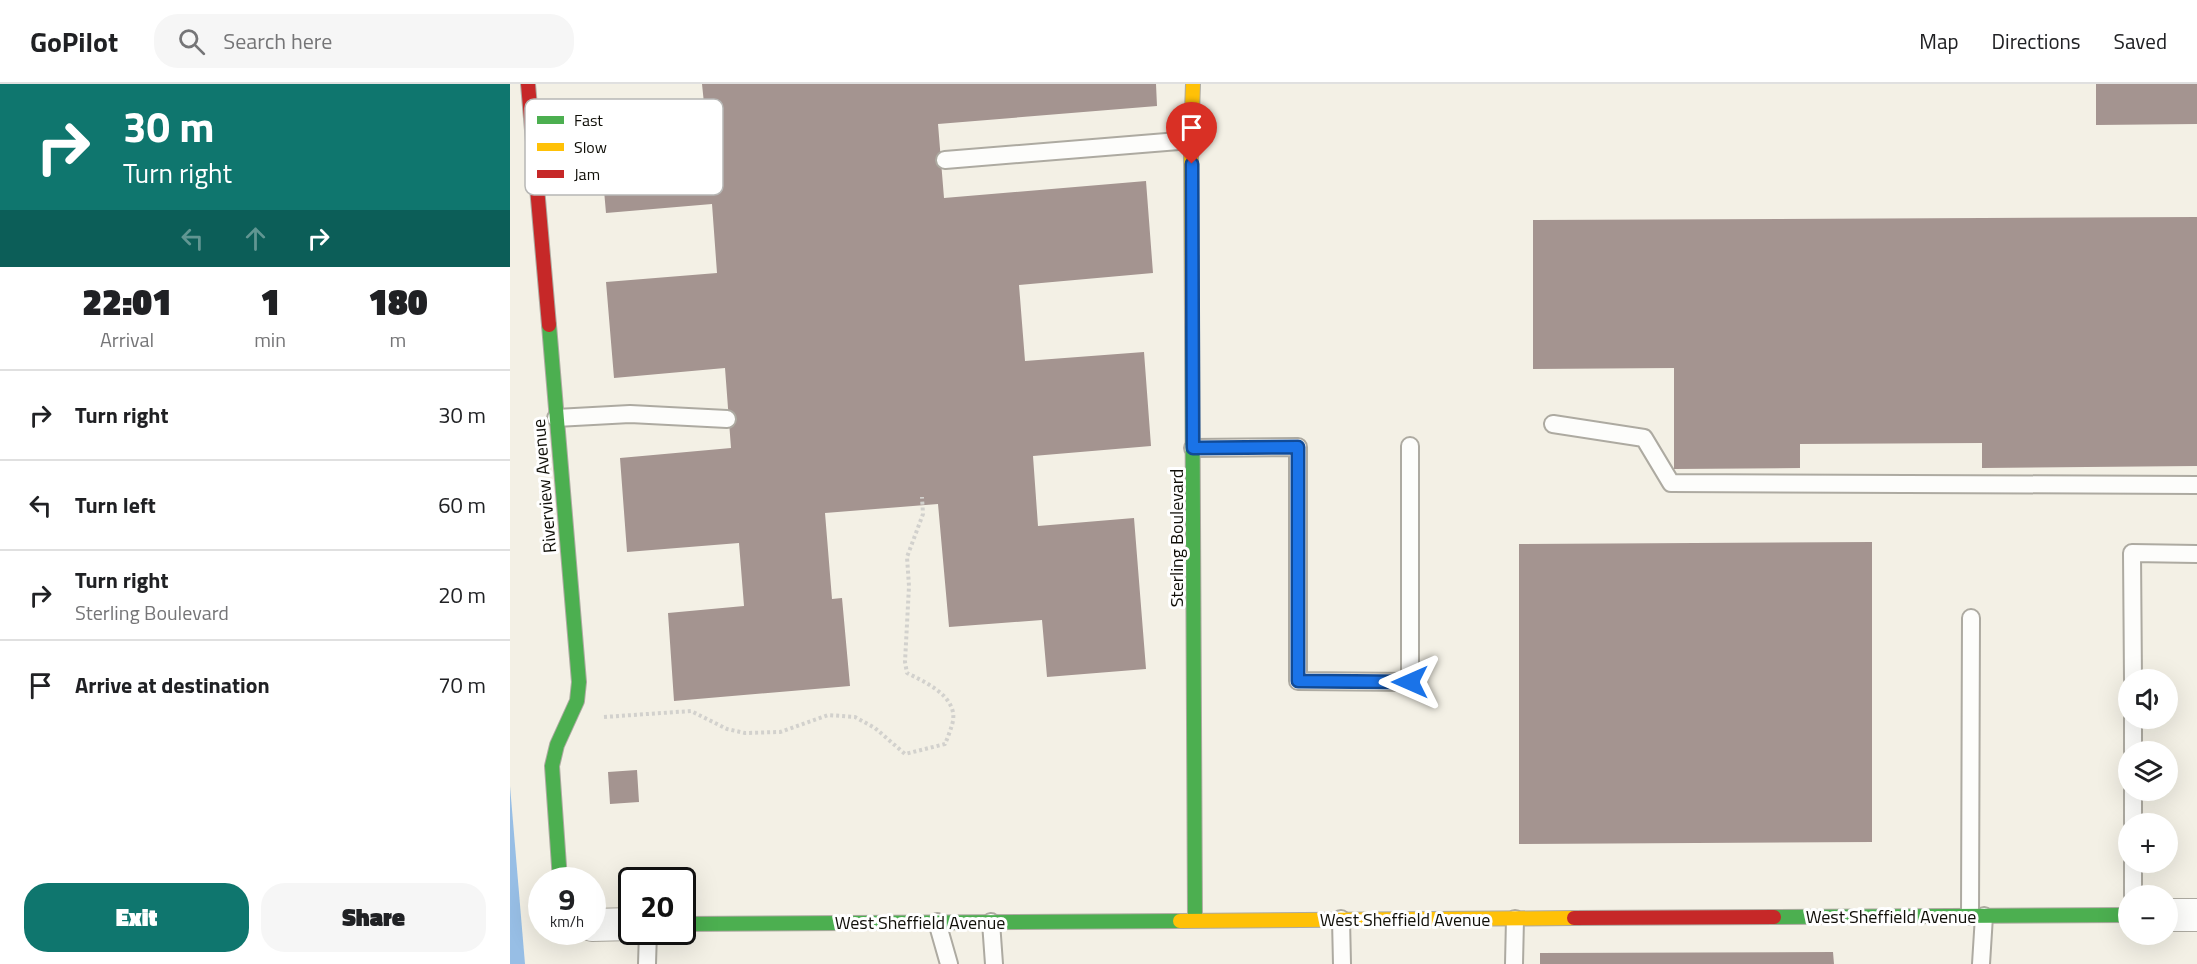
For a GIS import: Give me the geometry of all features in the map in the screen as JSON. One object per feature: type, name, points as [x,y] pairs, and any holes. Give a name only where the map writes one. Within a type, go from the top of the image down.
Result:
[{"type":"street","name":"Riverview Avenue","points":[[528,84],[529,99]]},
{"type":"street","name":"Sterling Boulevard","points":[[1193,84],[1191,140],[1195,920]]},
{"type":"street","name":"Riverview Avenue","points":[[537,195],[579,682],[574,709],[557,744],[552,766],[559,867]]},
{"type":"street","name":"West Sheffield Avenue","points":[[696,924],[2118,915]]},
{"type":"street","points":[[2178,915],[2197,915]]},
{"type":"lane","points":[[945,160],[1191,140]]},
{"type":"lane","points":[[556,418],[630,414],[727,418]]},
{"type":"lane","points":[[1553,424],[1644,438],[1671,483],[2197,485]]},
{"type":"lane","points":[[1193,448],[1298,447],[1298,681],[1410,682],[1410,446]]},
{"type":"lane","points":[[2133,669],[2133,553],[2197,554]]},
{"type":"lane","points":[[1971,618],[1977,916],[1981,964]]},
{"type":"lane","points":[[1514,964],[1515,918]]},
{"type":"lane","points":[[1341,919],[1342,964]]},
{"type":"lane","points":[[937,922],[949,964]]},
{"type":"lane","points":[[992,922],[994,964]]},
{"type":"lane","points":[[647,964],[648,945]]},
{"type":"path","points":[[574,709],[593,717],[691,711],[728,729],[745,733],[780,732],[828,715],[855,717],[875,728],[905,754],[945,744],[953,720],[950,703],[930,684],[907,673],[905,662],[909,586],[908,557],[923,514],[922,496]]},
{"type":"water","points":[[510,786],[525,964],[510,964]]},
{"type":"building","points":[[702,84],[1156,84],[1157,106],[938,124],[944,198],[1146,181],[1153,273],[1019,285],[1025,361],[1144,352],[1151,446],[1033,456],[1038,526],[1134,518],[1146,669],[1047,677],[1042,620],[949,627],[938,504],[825,513],[832,599],[842,598],[850,686],[674,701],[668,613],[744,606],[739,543],[627,552],[620,458],[731,448],[725,368],[614,378],[606,282],[717,273],[712,204],[606,213],[604,195],[723,195],[723,99],[704,99]]},
{"type":"building","points":[[2096,84],[2197,84],[2197,124],[2096,125]]},
{"type":"building","points":[[2197,217],[2197,466],[1982,468],[1982,443],[1800,444],[1800,468],[1674,469],[1674,368],[1533,369],[1533,220]]},
{"type":"building","points":[[1872,542],[1872,842],[1519,844],[1519,544]]},
{"type":"building","points":[[637,770],[639,802],[610,804],[608,772]]},
{"type":"building","points":[[1833,952],[1834,964],[1540,964],[1540,953]]},
{"type":"traffic: fast","points":[[1192,323],[1195,920]]},
{"type":"traffic: fast","points":[[549,325],[579,682],[577,701],[557,745],[552,766],[559,867]]},
{"type":"traffic: fast","points":[[1774,917],[2118,915]]},
{"type":"traffic: fast","points":[[696,924],[1180,921]]},
{"type":"traffic: slow","points":[[1192,323],[1193,84]]},
{"type":"traffic: slow","points":[[1180,921],[1574,918]]},
{"type":"traffic: jam","points":[[528,84],[529,99]]},
{"type":"traffic: jam","points":[[538,195],[549,325]]},
{"type":"traffic: jam","points":[[1574,918],[1774,917]]},
{"type":"route","points":[[1192,164],[1193,448],[1298,447],[1298,681],[1410,682]]}]
